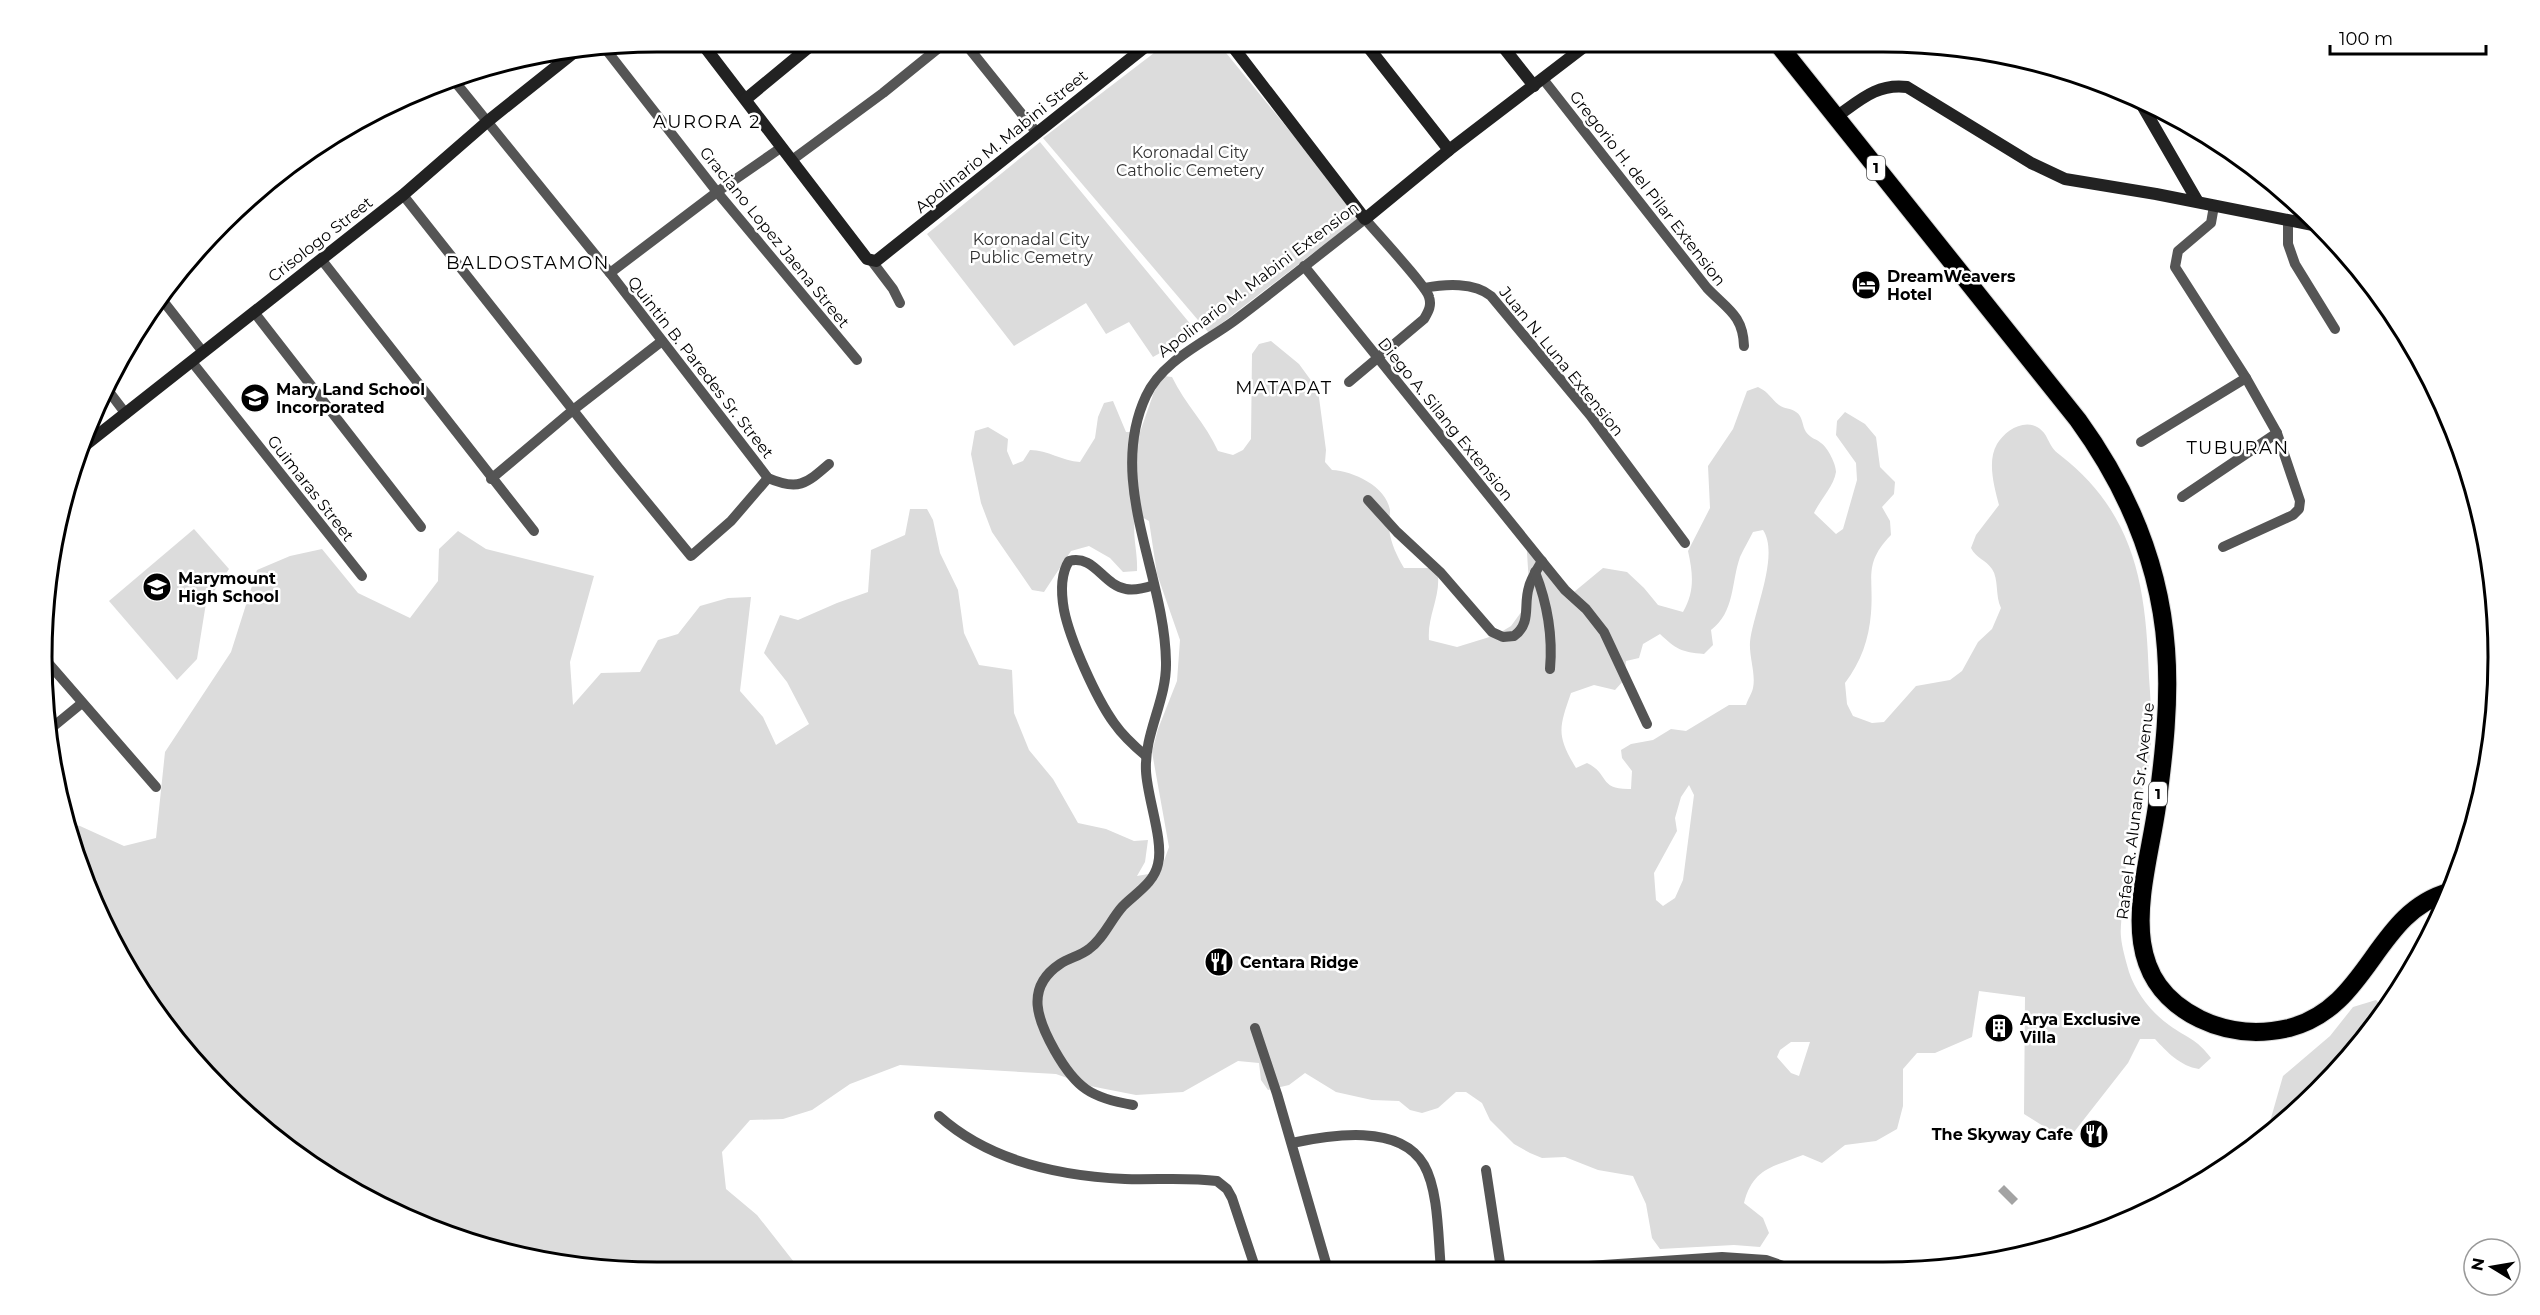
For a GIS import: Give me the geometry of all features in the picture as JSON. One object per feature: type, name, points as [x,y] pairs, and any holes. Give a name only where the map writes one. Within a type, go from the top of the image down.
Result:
[{"type":"highway","name":"Rafael R. Alunan Sr. Avenue","points":[[1785,53],[2078,420],[2114,475],[2143,536],[2155,574],[2162,613],[2168,696],[2161,774],[2142,893],[2140,926],[2143,950],[2150,971],[2160,988],[2174,1003],[2191,1015],[2226,1029],[2257,1033],[2291,1027],[2327,1011],[2343,997],[2384,942],[2413,909],[2437,898]]},
{"type":"street","points":[[710,53],[864,255],[871,260],[893,289],[900,303]]},
{"type":"street","points":[[746,99],[802,53]]},
{"type":"street","points":[[792,160],[883,93],[932,53]]},
{"type":"street","points":[[973,53],[1037,133]]},
{"type":"street","name":"Apolinario M. Mabini Street","points":[[871,260],[880,259],[1136,53]]},
{"type":"street","points":[[1238,53],[1365,219],[1425,288],[1429,296],[1429,312],[1424,319],[1349,382]]},
{"type":"street","points":[[1373,53],[1449,150]]},
{"type":"street","points":[[1510,53],[1538,82]]},
{"type":"street","name":"Apolinario M. Mabini Extension","points":[[1132,1106],[1095,1096],[1081,1088],[1068,1074],[1043,1026],[1036,1000],[1038,986],[1047,974],[1061,963],[1090,948],[1112,919],[1153,877],[1158,864],[1160,850],[1149,796],[1146,756],[1163,687],[1166,663],[1163,633],[1133,482],[1132,448],[1136,420],[1159,375],[1365,219],[1449,150],[1576,53]]},
{"type":"street","name":"Graciano Lopez Jaena Street","points":[[610,55],[717,192],[857,360]]},
{"type":"street","name":"Crisologo Street","points":[[94,438],[403,195],[488,121],[564,60]]},
{"type":"street","name":"Gregorio H. del Pilar Extension","points":[[1538,82],[1700,280],[1737,316],[1741,323],[1744,346]]},
{"type":"street","name":"Quintin B. Paredes Sr. Street","points":[[459,86],[610,273],[768,478]]},
{"type":"street","points":[[1836,117],[1877,89],[1887,86],[1907,87],[2049,173],[2064,179],[2198,202],[2303,224]]},
{"type":"street","points":[[2148,114],[2198,202]]},
{"type":"street","points":[[610,273],[717,192],[782,147]]},
{"type":"street","points":[[403,195],[691,556],[731,521],[768,478],[782,484],[801,485],[808,482],[829,464]]},
{"type":"street","points":[[2214,206],[2211,224],[2178,251],[2175,267],[2246,378],[2277,433],[2300,501],[2299,509],[2293,515],[2223,546]]},
{"type":"street","points":[[2288,221],[2289,250],[2335,329]]},
{"type":"street","points":[[321,259],[534,531]]},
{"type":"street","name":"Diego A. Silang Extension","points":[[1304,266],[1565,590],[1586,609],[1604,632],[1647,724]]},
{"type":"street","name":"Juan N. Luna Extension","points":[[1425,288],[1460,286],[1480,290],[1491,296],[1590,415],[1685,543]]},
{"type":"street","points":[[166,305],[203,352]]},
{"type":"street","points":[[254,312],[421,527]]},
{"type":"street","points":[[491,478],[662,340]]},
{"type":"street","name":"Guimaras Street","points":[[192,362],[362,576]]},
{"type":"street","points":[[2141,442],[2246,378]]},
{"type":"street","points":[[112,397],[126,414]]},
{"type":"street","points":[[2182,497],[2277,433]]},
{"type":"street","points":[[1368,500],[1385,520],[1441,573],[1482,622],[1497,635],[1514,636],[1523,628],[1527,615],[1528,589],[1542,561]]},
{"type":"street","points":[[1146,756],[1113,722],[1096,690],[1064,610],[1062,589],[1064,569],[1070,561],[1078,559],[1088,562],[1114,585],[1138,589],[1154,585]]},
{"type":"street","points":[[1535,572],[1542,589],[1551,626],[1550,669]]},
{"type":"street","points":[[53,668],[156,787]]},
{"type":"street","points":[[57,724],[82,703]]},
{"type":"street","points":[[1255,1028],[1292,1143],[1326,1262]]},
{"type":"street","points":[[939,1116],[951,1127],[981,1146],[1051,1170],[1095,1177],[1217,1181],[1227,1189],[1232,1198],[1253,1262]]},
{"type":"street","points":[[1292,1143],[1328,1136],[1359,1135],[1386,1140],[1408,1149],[1425,1166],[1429,1177],[1433,1193],[1440,1262]]},
{"type":"street","points":[[1486,1170],[1500,1262]]},
{"type":"street","points":[[1648,1262],[1722,1257],[1772,1262]]},
{"type":"green space","name":"Koronadal City Catholic Cemetery","points":[[1154,53],[1226,53],[1360,217],[1209,333],[1043,138]]},
{"type":"green space","name":"Koronadal City Public Cemetry","points":[[1040,142],[1197,332],[1153,357],[1129,322],[1106,334],[1086,303],[1014,346],[927,234]]},
{"type":"green space","points":[[1271,341],[1299,364],[1318,390],[1326,450],[1325,462],[1332,470],[1349,473],[1367,481],[1387,501],[1390,510],[1391,540],[1404,568],[1429,568],[1438,576],[1429,640],[1457,647],[1496,635],[1511,626],[1530,600],[1526,537],[1574,592],[1603,568],[1627,572],[1658,605],[1683,612],[1690,597],[1692,582],[1688,551],[1710,508],[1708,466],[1733,429],[1747,391],[1758,387],[1779,405],[1796,412],[1806,432],[1824,445],[1829,452],[1836,469],[1835,477],[1814,513],[1836,534],[1843,529],[1857,480],[1856,463],[1836,435],[1837,421],[1845,412],[1865,424],[1876,437],[1880,467],[1895,482],[1894,494],[1882,507],[1890,521],[1891,535],[1876,554],[1873,563],[1871,613],[1866,641],[1856,667],[1845,683],[1847,704],[1853,716],[1872,723],[1884,722],[1916,686],[1950,680],[1962,671],[1978,642],[1992,629],[2001,608],[1996,578],[1990,566],[1971,548],[1976,535],[1999,505],[1992,474],[1992,458],[1997,444],[2008,431],[2024,425],[2040,429],[2052,447],[2086,478],[2106,502],[2121,527],[2132,554],[2145,613],[2151,742],[2148,770],[2133,820],[2126,865],[2121,930],[2125,959],[2140,995],[2157,1015],[2196,1042],[2211,1058],[2199,1069],[2174,1058],[2155,1039],[2140,1039],[2128,1063],[2067,1141],[2024,1114],[2025,997],[1979,991],[1972,1037],[1935,1053],[1917,1053],[1903,1069],[1903,1106],[1897,1129],[1876,1141],[1845,1145],[1822,1163],[1803,1155],[1766,1170],[1753,1182],[1744,1203],[1763,1218],[1769,1233],[1760,1247],[1734,1245],[1660,1249],[1652,1238],[1646,1204],[1633,1176],[1598,1170],[1565,1157],[1542,1158],[1530,1153],[1514,1144],[1490,1120],[1482,1103],[1466,1092],[1456,1092],[1438,1108],[1422,1113],[1410,1110],[1399,1101],[1372,1100],[1336,1092],[1305,1073],[1289,1085],[1268,1090],[1261,1080],[1259,1063],[1238,1061],[1183,1092],[1136,1095],[1090,1086],[1056,1074],[900,1065],[850,1084],[812,1110],[783,1119],[750,1120],[722,1152],[726,1189],[757,1215],[794,1262],[618,1261],[539,1251],[463,1230],[390,1200],[321,1161],[259,1112],[203,1056],[154,994],[115,925],[99,889],[77,826],[124,846],[156,838],[165,752],[231,652],[257,570],[290,556],[322,549],[358,593],[410,618],[438,581],[439,549],[458,531],[486,549],[594,576],[570,662],[573,705],[601,673],[640,672],[658,640],[678,634],[700,606],[728,598],[751,597],[740,691],[763,717],[776,745],[809,724],[787,682],[764,653],[780,615],[798,620],[868,592],[871,550],[905,535],[910,509],[927,509],[933,520],[940,553],[958,590],[964,633],[979,665],[1012,670],[1014,713],[1029,750],[1053,779],[1078,823],[1106,829],[1134,841],[1148,840],[1145,862],[1137,876],[1160,872],[1169,847],[1152,752],[1158,729],[1177,681],[1180,640],[1157,574],[1149,521],[1136,514],[1134,529],[1137,571],[1123,572],[1110,558],[1089,546],[1071,551],[1044,592],[1032,590],[992,532],[981,503],[971,454],[975,431],[988,427],[1008,439],[1007,451],[1013,465],[1023,461],[1030,450],[1080,462],[1095,438],[1098,417],[1104,403],[1113,401],[1126,432],[1140,432],[1154,392],[1164,376],[1172,377],[1218,451],[1233,455],[1243,450],[1251,439],[1252,354],[1259,344]],"holes":[[[1763,530],[1769,554],[1767,569],[1750,642],[1754,683],[1746,705],[1729,705],[1686,731],[1671,729],[1653,740],[1631,744],[1621,750],[1622,758],[1632,771],[1631,789],[1613,787],[1594,767],[1587,763],[1576,768],[1562,739],[1562,723],[1571,693],[1594,685],[1615,690],[1624,680],[1626,661],[1639,658],[1643,644],[1660,634],[1679,649],[1704,654],[1713,645],[1711,630],[1719,623],[1728,606],[1737,567],[1753,532]],[[1689,785],[1694,795],[1683,880],[1675,898],[1663,906],[1656,900],[1654,873],[1677,831],[1675,818],[1681,797]],[[1791,1042],[1810,1042],[1799,1076],[1791,1073],[1777,1057],[1780,1050]]]},
{"type":"green space","points":[[194,529],[229,569],[206,603],[197,659],[177,680],[109,601]]},
{"type":"green space","points":[[2376,1000],[2379,1003],[2337,1056],[2310,1085],[2270,1121],[2283,1076],[2330,1036],[2353,1007]]},
{"type":"shaded area","points":[[2004,1185],[2018,1199],[2012,1205],[1998,1191]]},
{"type":"place","name":"DreamWeavers Hotel","points":[[1866,285]]},
{"type":"place","name":"Mary Land School Incorporated","points":[[255,398]]},
{"type":"place","name":"Marymount High School","points":[[157,587]]},
{"type":"place","name":"Centara Ridge","points":[[1219,962]]},
{"type":"place","name":"Arya Exclusive Villa","points":[[1999,1028]]},
{"type":"place","name":"The Skyway Cafe","points":[[2094,1134]]},
{"type":"district","name":"AURORA 2","points":[[707,122]]},
{"type":"district","name":"BALDOSTAMON","points":[[528,263]]},
{"type":"district","name":"MATAPAT","points":[[1284,388]]},
{"type":"district","name":"TUBURAN","points":[[2238,448]]}]
